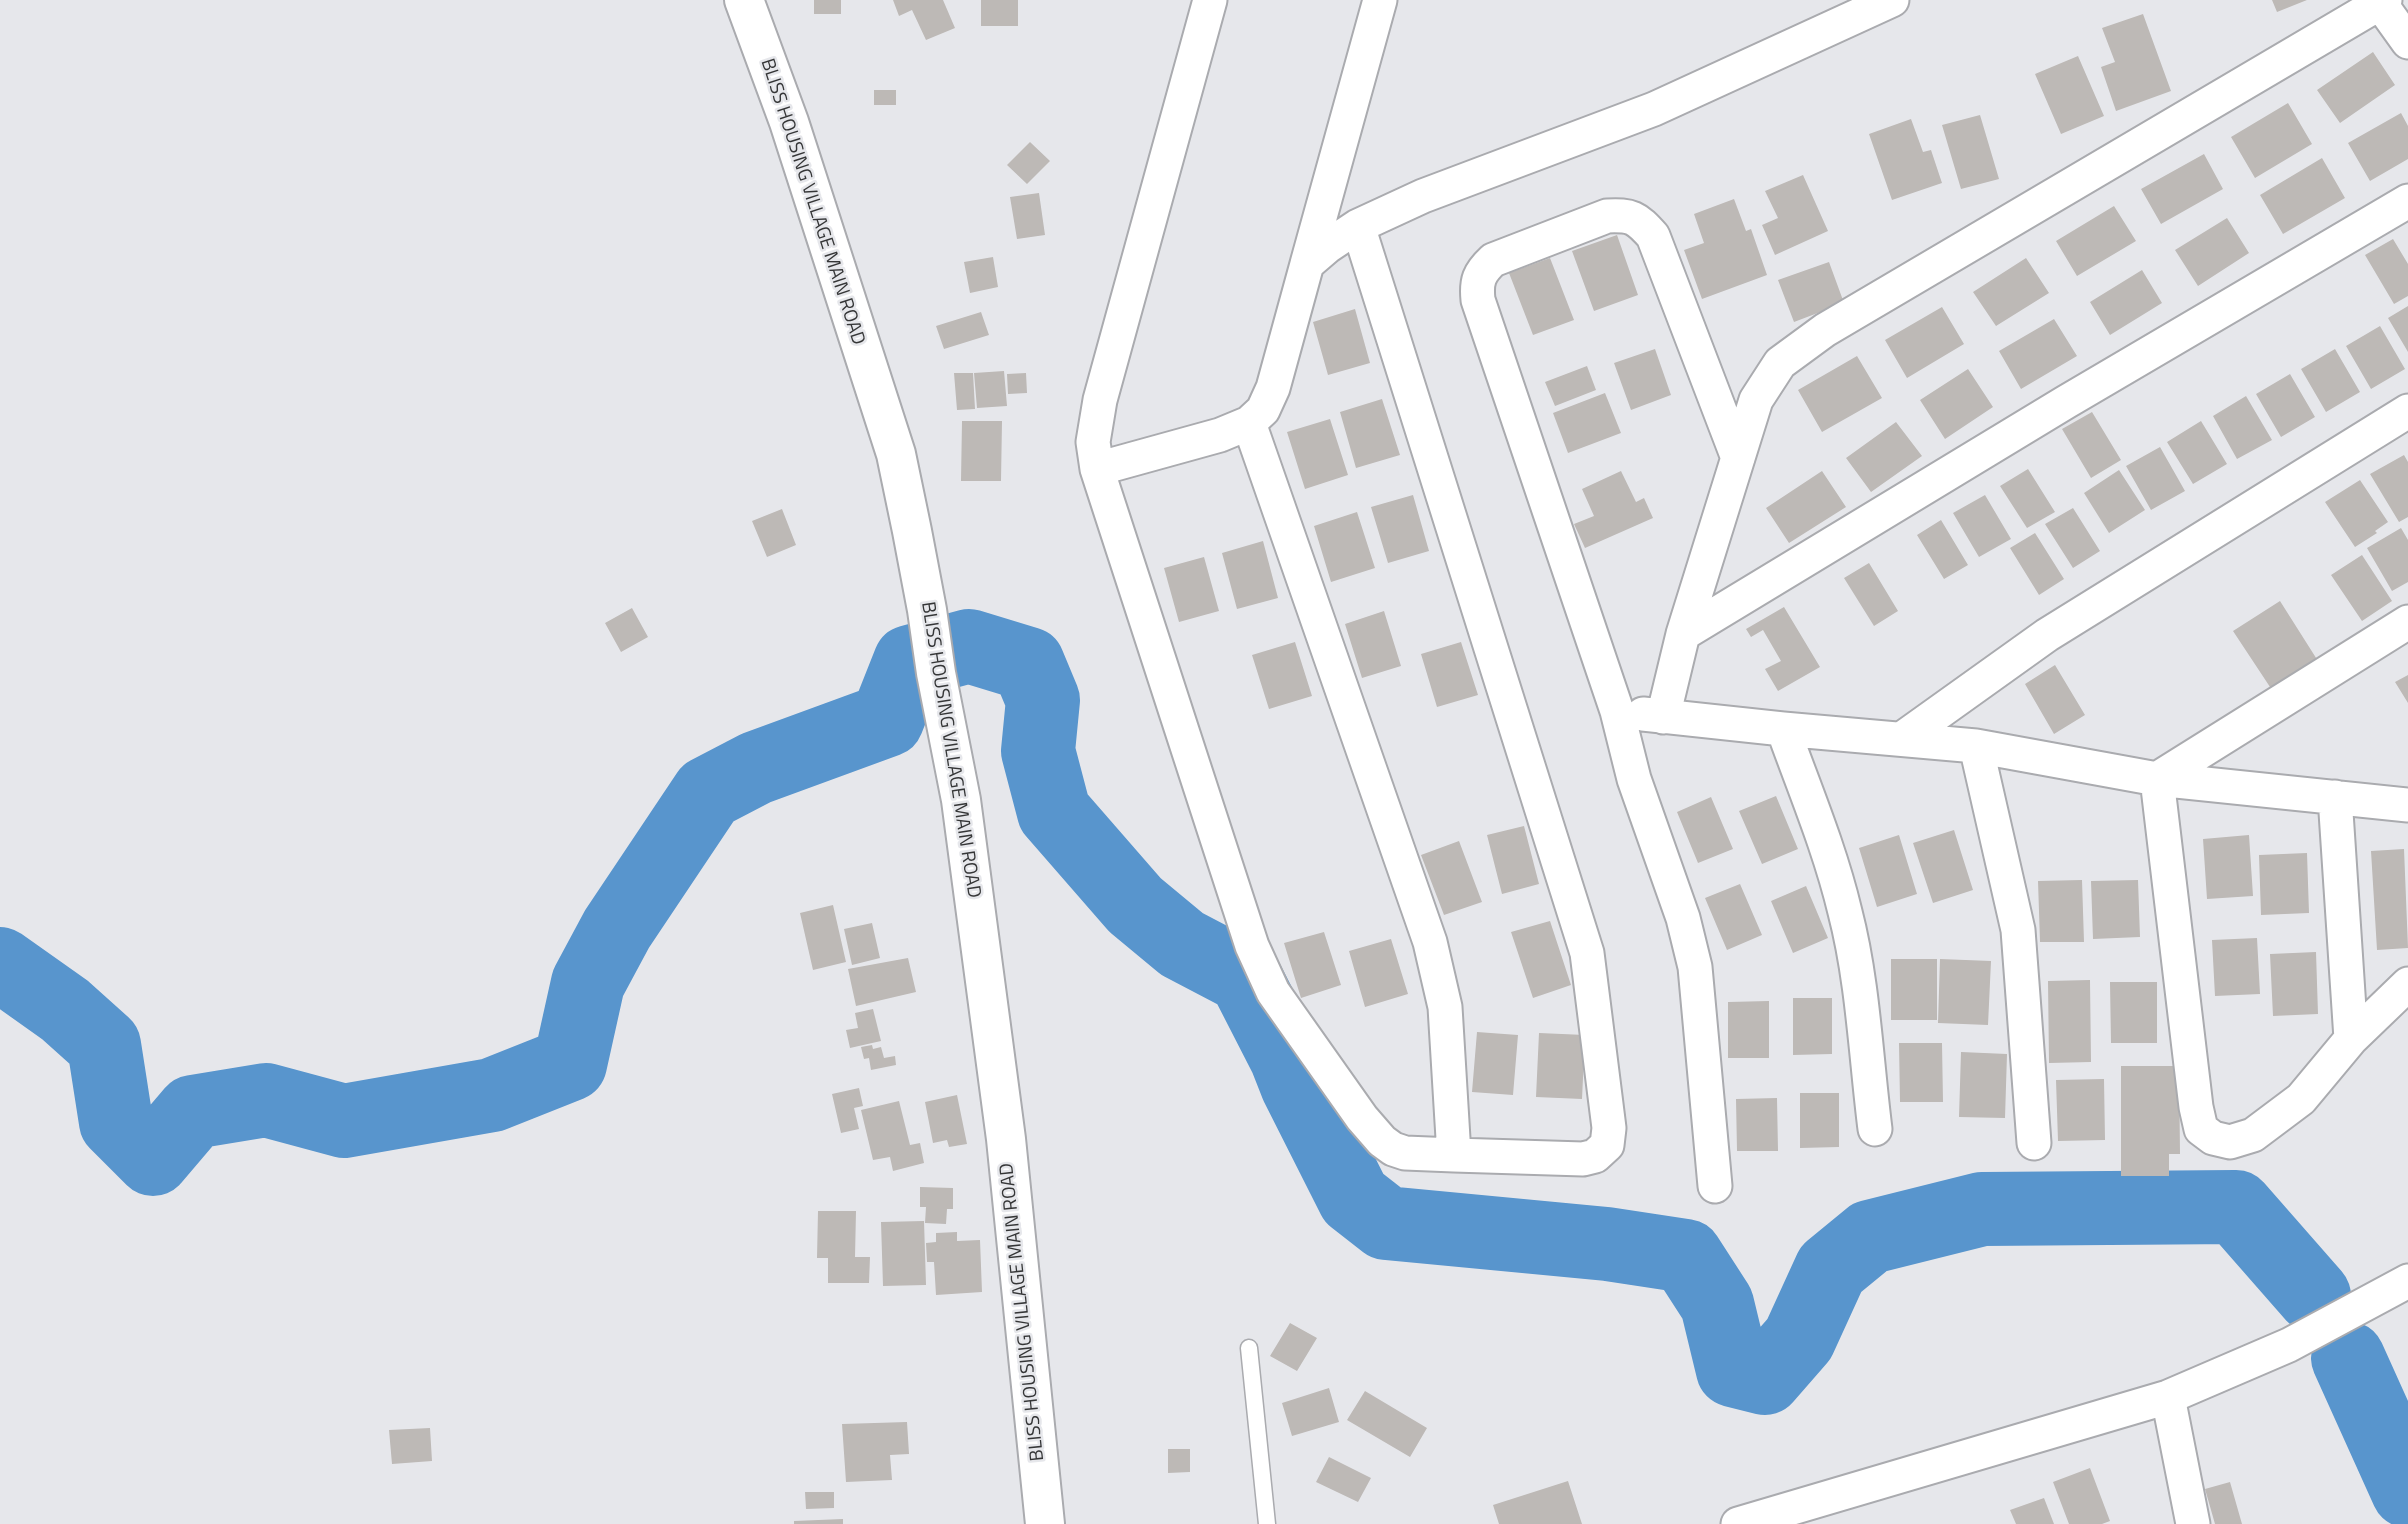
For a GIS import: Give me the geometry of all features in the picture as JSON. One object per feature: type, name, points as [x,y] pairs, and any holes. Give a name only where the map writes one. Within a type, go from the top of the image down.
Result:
[{"type":"street","name":"BLISS HOUSING VILLAGE MAIN ROAD","points":[[744,0],[789,122],[896,454],[927,610],[936,673],[961,800],[1006,1139],[1045,1524]]},
{"type":"street","points":[[1210,0],[1100,400],[1093,442],[1097,469],[1252,946],[1273,992],[1362,1118],[1393,1149],[1405,1153],[1583,1159],[1595,1156],[1607,1145],[1609,1128],[1587,953],[1358,226]]},
{"type":"street","points":[[1097,469],[1220,435],[1250,423],[1263,410],[1273,388],[1380,0]]},
{"type":"street","points":[[1307,264],[1358,226],[1423,195],[1654,108],[1892,0]]},
{"type":"street","points":[[1663,717],[1683,634],[1756,400],[1780,363],[1825,330],[2382,1],[2408,42]]},
{"type":"street","points":[[1683,634],[2054,409],[2408,201]]},
{"type":"street","points":[[1715,1186],[1695,967],[1683,918],[1634,779],[1617,711],[1478,300],[1476,282],[1483,270],[1493,260],[1607,216],[1637,219],[1653,236],[1738,458]]},
{"type":"street","points":[[1903,738],[2047,635],[2408,411]]},
{"type":"street","points":[[1250,423],[1430,942],[1445,1007],[1454,1155]]},
{"type":"street","points":[[2157,779],[2408,622]]},
{"type":"street","points":[[1617,711],[1976,746],[2157,779],[2408,805]]},
{"type":"street","points":[[1783,729],[1833,866],[1846,913],[1854,950],[1875,1129]]},
{"type":"street","points":[[1976,746],[2018,930],[2034,1143]]},
{"type":"street","points":[[2157,779],[2196,1108],[2201,1129],[2213,1139],[2230,1142],[2253,1135],[2301,1099],[2351,1039],[2408,984]]},
{"type":"street","points":[[2334,797],[2351,1039]]},
{"type":"street","points":[[1738,1524],[2168,1397],[2289,1345],[2408,1281]]},
{"type":"street","points":[[2168,1397],[2193,1524]]},
{"type":"lane","points":[[1249,1348],[1267,1524]]},
{"type":"building","points":[[814,0],[841,0],[841,14],[814,14]]},
{"type":"building","points":[[893,0],[943,0],[955,28],[926,40],[912,10],[899,16]]},
{"type":"building","points":[[981,0],[1018,0],[1018,26],[981,26]]},
{"type":"building","points":[[2272,0],[2307,0],[2277,12]]},
{"type":"building","points":[[2143,14],[2171,91],[2116,111],[2101,67],[2115,62],[2102,28]]},
{"type":"building","points":[[2373,52],[2395,85],[2340,123],[2317,90]]},
{"type":"building","points":[[2078,56],[2104,116],[2061,134],[2035,74]]},
{"type":"building","points":[[874,90],[896,90],[896,105],[874,105]]},
{"type":"building","points":[[2288,103],[2312,144],[2255,178],[2231,137]]},
{"type":"building","points":[[2401,113],[2408,126],[2408,159],[2370,181],[2348,143]]},
{"type":"building","points":[[1980,115],[1999,179],[1961,189],[1942,125]]},
{"type":"building","points":[[1911,119],[1923,152],[1931,150],[1942,183],[1892,200],[1869,134]]},
{"type":"building","points":[[1030,142],[1050,161],[1027,184],[1007,165]]},
{"type":"building","points":[[2204,154],[2223,189],[2161,224],[2141,189]]},
{"type":"building","points":[[2322,158],[2345,198],[2283,234],[2260,195]]},
{"type":"building","points":[[1803,175],[1828,231],[1775,255],[1762,225],[1778,218],[1765,191]]},
{"type":"building","points":[[1039,193],[1045,235],[1017,239],[1010,197]]},
{"type":"building","points":[[1734,199],[1746,231],[1751,229],[1767,275],[1702,299],[1684,250],[1704,243],[1694,214]]},
{"type":"building","points":[[2114,206],[2136,241],[2077,276],[2056,241]]},
{"type":"building","points":[[2227,218],[2249,253],[2198,286],[2175,250]]},
{"type":"building","points":[[1617,235],[1638,295],[1594,311],[1572,251]]},
{"type":"building","points":[[2393,239],[2408,264],[2408,296],[2394,304],[2365,255]]},
{"type":"building","points":[[993,257],[998,287],[970,293],[964,262]]},
{"type":"building","points":[[1550,258],[1574,320],[1533,335],[1509,273]]},
{"type":"building","points":[[2026,258],[2049,293],[1996,326],[1973,292]]},
{"type":"building","points":[[1829,262],[1844,303],[1794,322],[1778,280]]},
{"type":"building","points":[[2142,270],[2162,303],[2110,335],[2090,302]]},
{"type":"building","points":[[2408,306],[2408,352],[2388,318]]},
{"type":"building","points":[[1942,307],[1964,344],[1907,378],[1885,340]]},
{"type":"building","points":[[1355,309],[1370,363],[1328,375],[1313,322]]},
{"type":"building","points":[[981,312],[989,335],[944,349],[936,326]]},
{"type":"building","points":[[2054,319],[2077,356],[2021,389],[1999,351]]},
{"type":"building","points":[[2380,326],[2405,369],[2371,389],[2346,346]]},
{"type":"building","points":[[1655,349],[1671,395],[1631,410],[1614,363]]},
{"type":"building","points":[[2335,349],[2360,392],[2326,412],[2301,369]]},
{"type":"building","points":[[1857,356],[1882,398],[1822,432],[1798,390]]},
{"type":"building","points":[[1587,366],[1596,390],[1555,406],[1545,382]]},
{"type":"building","points":[[1968,369],[1993,407],[1945,439],[1920,400]]},
{"type":"building","points":[[1004,371],[1007,406],[977,408],[974,373]]},
{"type":"building","points":[[954,373],[973,373],[975,409],[957,410]]},
{"type":"building","points":[[1026,373],[1027,393],[1008,394],[1007,374]]},
{"type":"building","points":[[2290,374],[2315,417],[2281,437],[2256,394]]},
{"type":"building","points":[[1605,393],[1621,433],[1568,453],[1553,413]]},
{"type":"building","points":[[2246,396],[2272,440],[2237,459],[2213,416]]},
{"type":"building","points":[[1382,399],[1400,455],[1356,468],[1340,412]]},
{"type":"building","points":[[2092,412],[2121,460],[2091,478],[2062,429]]},
{"type":"building","points":[[1330,419],[1348,475],[1305,489],[1287,432]]},
{"type":"building","points":[[962,421],[1002,421],[1001,481],[961,481]]},
{"type":"building","points":[[2201,421],[2227,464],[2193,484],[2167,442]]},
{"type":"building","points":[[1896,422],[1922,456],[1871,492],[1846,458]]},
{"type":"building","points":[[2160,447],[2185,491],[2151,510],[2126,466]]},
{"type":"building","points":[[2404,455],[2408,462],[2408,517],[2399,522],[2370,474]]},
{"type":"building","points":[[2028,469],[2055,512],[2027,528],[2000,486]]},
{"type":"building","points":[[2119,470],[2145,510],[2109,533],[2084,493]]},
{"type":"building","points":[[1621,471],[1636,502],[1644,498],[1653,518],[1585,548],[1574,524],[1594,516],[1582,489]]},
{"type":"building","points":[[1822,471],[1846,507],[1789,543],[1766,508]]},
{"type":"building","points":[[2360,480],[2388,522],[2375,531],[2377,533],[2355,547],[2325,502]]},
{"type":"building","points":[[1413,495],[1429,551],[1388,563],[1371,507]]},
{"type":"building","points":[[1985,495],[2011,539],[1979,557],[1953,513]]},
{"type":"building","points":[[2073,508],[2100,551],[2073,568],[2045,524]]},
{"type":"building","points":[[782,509],[796,545],[767,557],[752,521]]},
{"type":"building","points":[[1357,512],[1375,568],[1331,582],[1314,526]]},
{"type":"building","points":[[1941,520],[1968,565],[1944,579],[1917,535]]},
{"type":"building","points":[[2401,528],[2408,540],[2408,582],[2392,591],[2367,548]]},
{"type":"building","points":[[2035,533],[2064,579],[2039,595],[2010,548]]},
{"type":"building","points":[[1263,541],[1278,598],[1237,609],[1222,553]]},
{"type":"building","points":[[2362,555],[2392,601],[2362,621],[2331,575]]},
{"type":"building","points":[[1204,557],[1219,611],[1179,622],[1164,568]]},
{"type":"building","points":[[1869,563],[1898,611],[1874,626],[1844,578]]},
{"type":"building","points":[[2280,601],[2318,661],[2272,690],[2233,631]]},
{"type":"building","points":[[1784,607],[1820,667],[1778,691],[1765,669],[1781,661],[1763,630],[1751,637],[1746,629]]},
{"type":"building","points":[[632,608],[648,637],[621,652],[605,623]]},
{"type":"building","points":[[1384,611],[1401,666],[1362,678],[1345,624]]},
{"type":"building","points":[[1295,642],[1312,696],[1269,709],[1252,655]]},
{"type":"building","points":[[1461,642],[1478,695],[1437,707],[1421,654]]},
{"type":"building","points":[[2055,665],[2085,715],[2054,734],[2025,684]]},
{"type":"building","points":[[2408,675],[2408,703],[2395,682]]},
{"type":"building","points":[[1776,796],[1798,849],[1762,864],[1739,811]]},
{"type":"building","points":[[1711,797],[1733,849],[1698,863],[1677,812]]},
{"type":"building","points":[[1524,826],[1539,884],[1502,894],[1487,835]]},
{"type":"building","points":[[1954,830],[1973,890],[1933,903],[1913,843]]},
{"type":"building","points":[[1899,835],[1917,894],[1877,907],[1859,848]]},
{"type":"building","points":[[2249,835],[2253,896],[2207,899],[2203,839]]},
{"type":"building","points":[[1459,841],[1482,902],[1444,915],[1421,855]]},
{"type":"building","points":[[2404,849],[2408,948],[2377,950],[2371,851]]},
{"type":"building","points":[[2307,853],[2309,913],[2261,915],[2259,855]]},
{"type":"building","points":[[2082,880],[2084,942],[2040,942],[2038,881]]},
{"type":"building","points":[[2138,880],[2140,937],[2093,939],[2091,881]]},
{"type":"building","points":[[1740,884],[1762,935],[1727,950],[1705,898]]},
{"type":"building","points":[[1806,886],[1828,938],[1793,953],[1771,901]]},
{"type":"building","points":[[833,905],[846,962],[813,970],[800,913]]},
{"type":"building","points":[[1550,921],[1571,985],[1533,998],[1511,932]]},
{"type":"building","points":[[872,923],[880,958],[852,965],[844,929]]},
{"type":"building","points":[[1324,932],[1341,985],[1301,998],[1284,943]]},
{"type":"building","points":[[2257,938],[2260,994],[2215,996],[2212,940]]},
{"type":"building","points":[[1391,939],[1408,994],[1365,1007],[1349,951]]},
{"type":"building","points":[[2316,952],[2318,1014],[2273,1016],[2270,954]]},
{"type":"building","points":[[908,958],[916,992],[856,1006],[848,969]]},
{"type":"building","points":[[1891,959],[1937,959],[1937,1020],[1891,1020]]},
{"type":"building","points":[[1940,959],[1991,961],[1988,1025],[1938,1023]]},
{"type":"building","points":[[2090,980],[2091,1062],[2049,1063],[2048,981]]},
{"type":"building","points":[[2110,982],[2157,982],[2157,1043],[2111,1043]]},
{"type":"building","points":[[1793,998],[1832,998],[1832,1054],[1793,1055]]},
{"type":"building","points":[[1769,1001],[1769,1058],[1728,1058],[1728,1002]]},
{"type":"building","points":[[873,1009],[881,1041],[850,1048],[846,1030],[858,1028],[855,1013]]},
{"type":"building","points":[[1477,1032],[1518,1035],[1513,1095],[1472,1092]]},
{"type":"building","points":[[1539,1033],[1585,1035],[1582,1099],[1536,1097]]},
{"type":"building","points":[[1899,1043],[1942,1043],[1943,1102],[1900,1102]]},
{"type":"building","points":[[872,1045],[873,1049],[881,1047],[884,1058],[895,1056],[896,1065],[871,1070],[869,1058],[864,1059],[861,1047]]},
{"type":"building","points":[[1961,1052],[2007,1054],[2005,1118],[1959,1117]]},
{"type":"building","points":[[2121,1066],[2179,1066],[2180,1154],[2169,1154],[2169,1176],[2121,1176]]},
{"type":"building","points":[[2104,1079],[2105,1140],[2058,1141],[2056,1080]]},
{"type":"building","points":[[859,1088],[863,1106],[854,1108],[859,1129],[841,1133],[832,1094]]},
{"type":"building","points":[[1800,1093],[1839,1093],[1839,1147],[1800,1148]]},
{"type":"building","points":[[957,1095],[967,1144],[949,1147],[947,1140],[933,1143],[925,1102]]},
{"type":"building","points":[[1777,1098],[1778,1151],[1737,1151],[1736,1099]]},
{"type":"building","points":[[899,1101],[910,1145],[920,1143],[924,1163],[893,1171],[890,1157],[873,1160],[861,1110]]},
{"type":"building","points":[[920,1187],[953,1188],[953,1209],[947,1209],[946,1224],[925,1223],[926,1207],[920,1207]]},
{"type":"building","points":[[818,1211],[856,1211],[855,1257],[870,1257],[869,1283],[828,1283],[828,1258],[817,1258]]},
{"type":"building","points":[[924,1221],[926,1285],[883,1286],[881,1222]]},
{"type":"building","points":[[957,1232],[957,1241],[980,1240],[982,1292],[936,1295],[934,1262],[927,1262],[926,1243],[936,1242],[936,1233]]},
{"type":"building","points":[[1290,1323],[1317,1338],[1297,1371],[1270,1356]]},
{"type":"building","points":[[1329,1388],[1339,1422],[1292,1436],[1282,1403]]},
{"type":"building","points":[[1365,1391],[1427,1428],[1410,1457],[1347,1420]]},
{"type":"building","points":[[907,1422],[909,1454],[890,1455],[892,1480],[846,1482],[842,1424]]},
{"type":"building","points":[[430,1428],[432,1461],[392,1464],[389,1430]]},
{"type":"building","points":[[1168,1449],[1190,1449],[1190,1472],[1168,1473]]},
{"type":"building","points":[[1329,1457],[1371,1478],[1358,1502],[1316,1482]]},
{"type":"building","points":[[2090,1468],[2110,1521],[2102,1524],[2069,1524],[2053,1482]]},
{"type":"building","points":[[1568,1481],[1582,1524],[1499,1524],[1493,1505]]},
{"type":"building","points":[[2230,1482],[2242,1524],[2215,1524],[2205,1489]]},
{"type":"building","points":[[805,1492],[834,1492],[834,1508],[806,1509]]},
{"type":"building","points":[[2044,1498],[2054,1524],[2016,1524],[2010,1510]]},
{"type":"building","points":[[843,1519],[843,1524],[794,1524],[794,1521]]},
{"type":"waterway","points":[[0,964],[65,1010],[104,1045],[116,1122],[153,1159],[193,1112],[266,1100],[344,1121],[492,1095],[570,1064],[588,983],[617,929],[708,793],[756,768],[887,720],[910,662],[969,646],[1028,664],[1043,700],[1038,751],[1054,812],[1135,905],[1182,944],[1245,977],[1354,1198],[1386,1223],[1607,1244],[1686,1256],[1717,1304],[1733,1370],[1765,1378],[1799,1339],[1831,1269],[1870,1237],[1982,1209],[2236,1207],[2314,1296]]},
{"type":"waterway","points":[[2348,1358],[2408,1491]]}]
